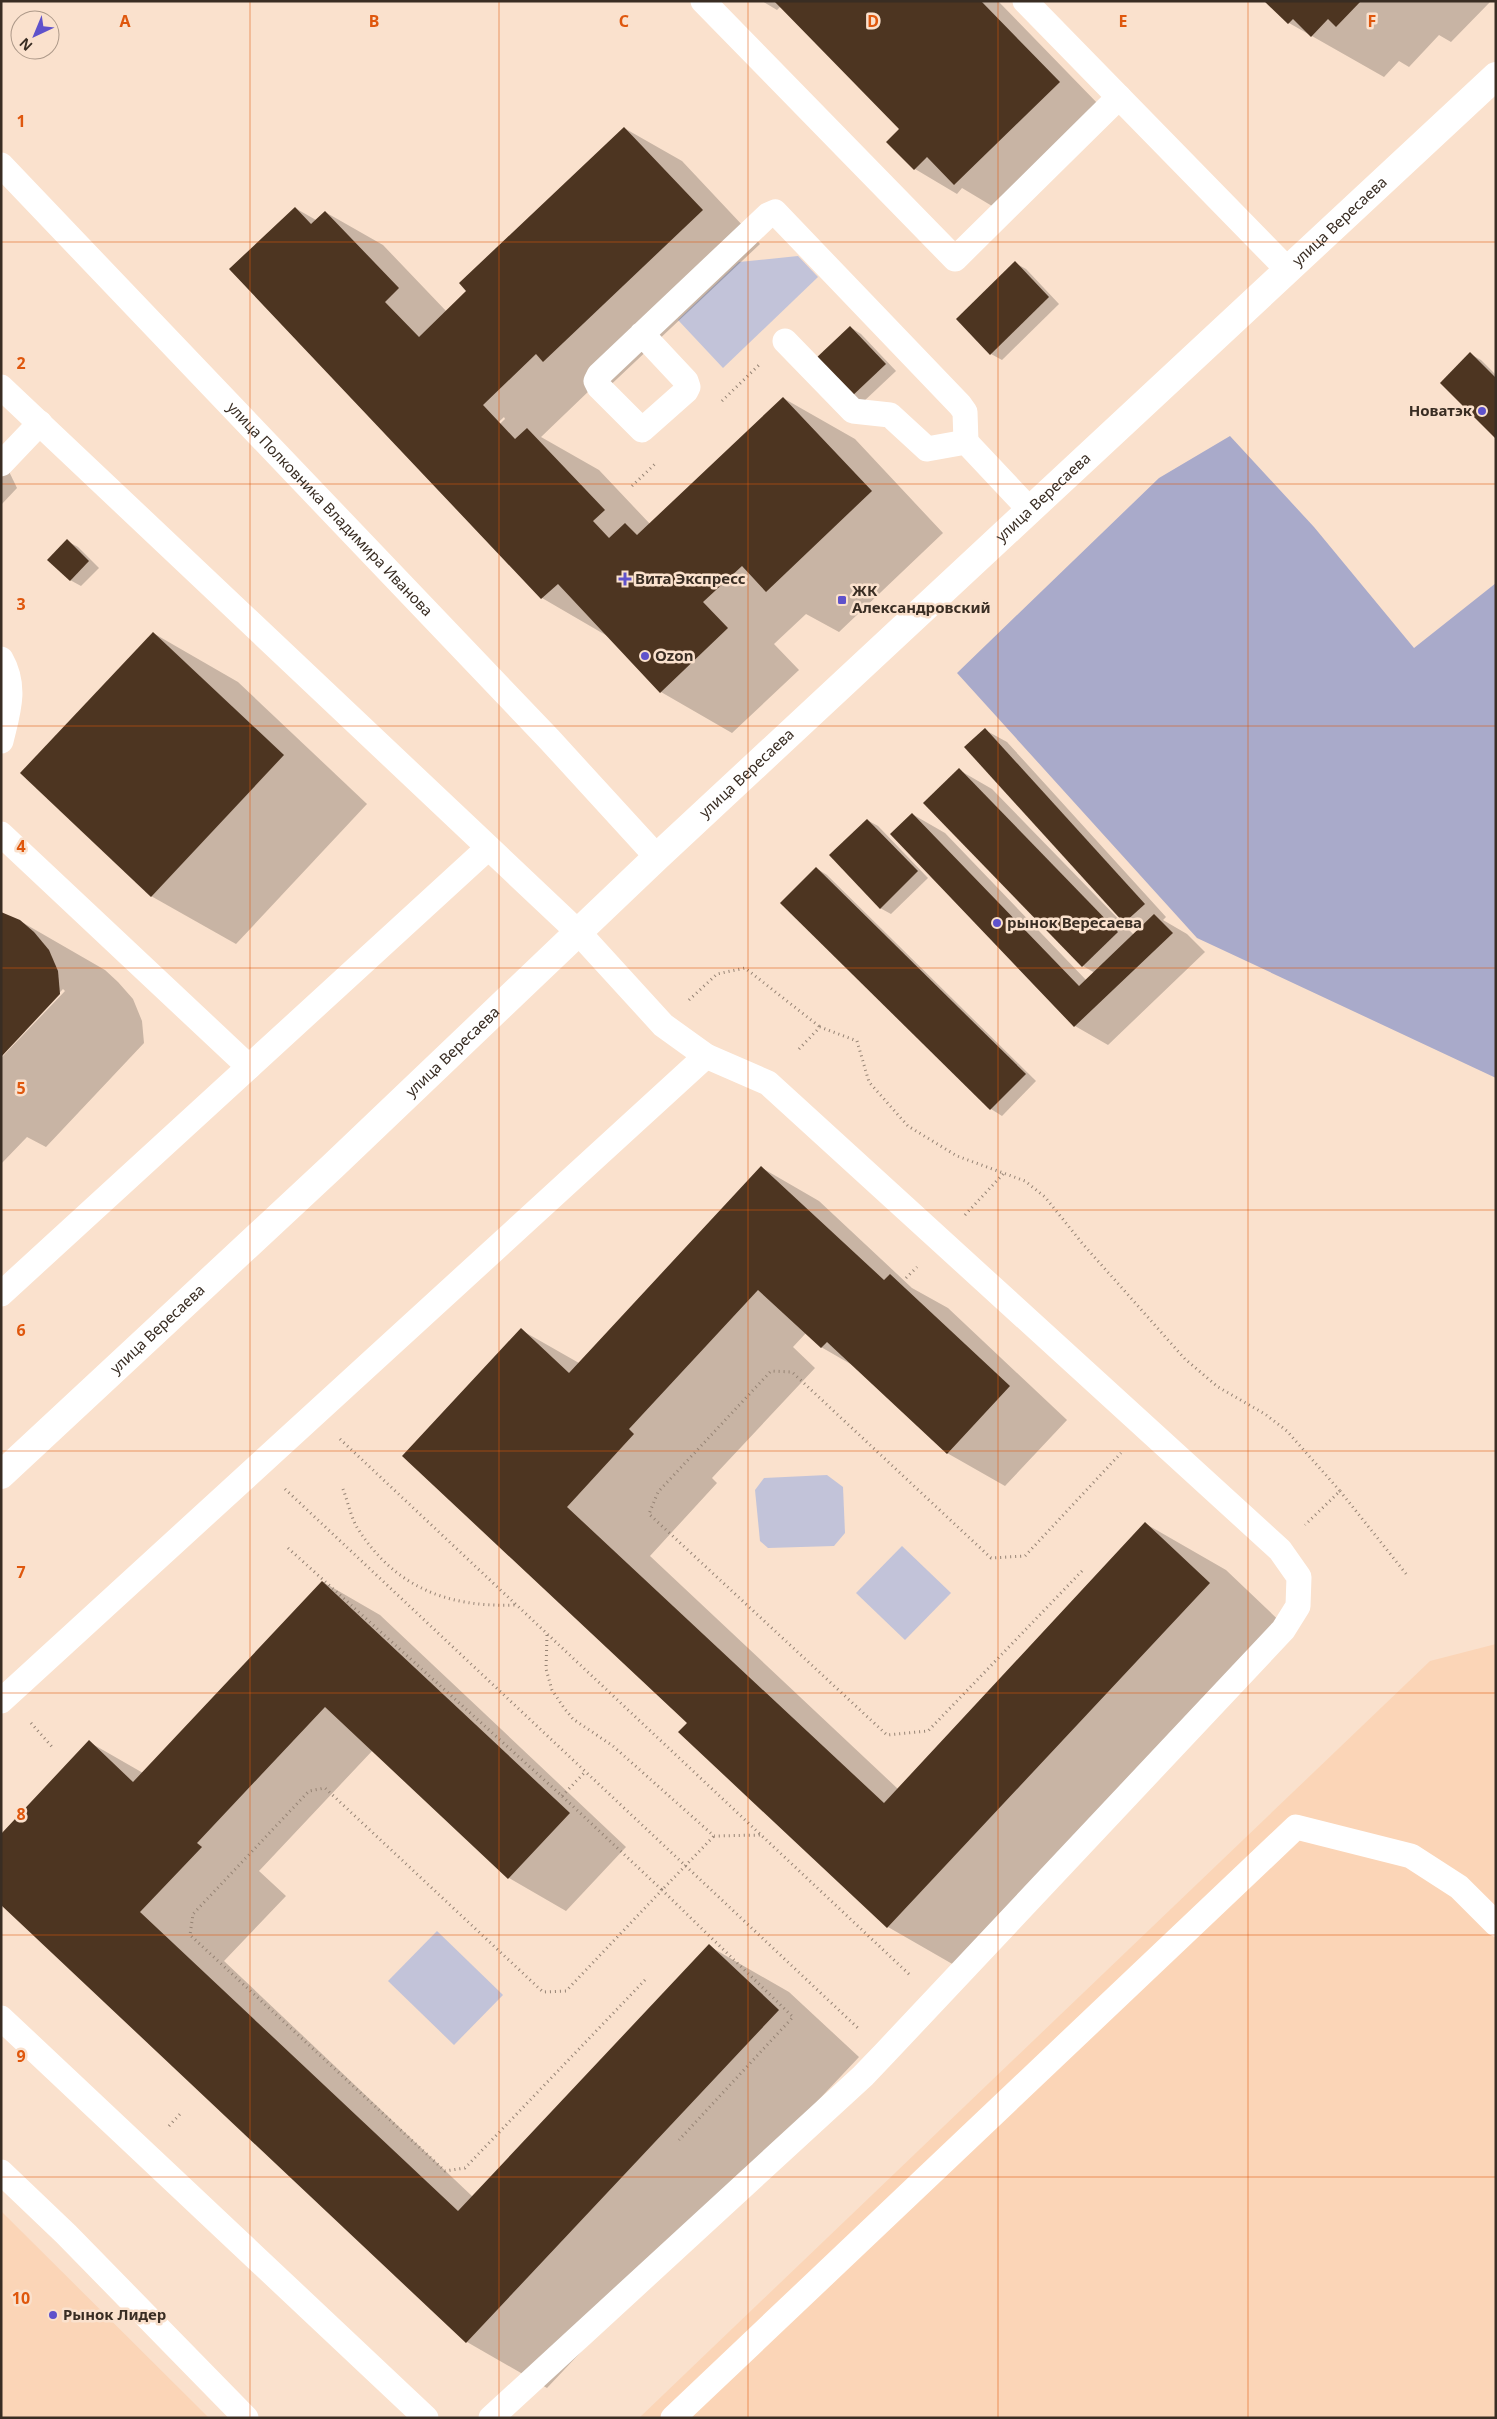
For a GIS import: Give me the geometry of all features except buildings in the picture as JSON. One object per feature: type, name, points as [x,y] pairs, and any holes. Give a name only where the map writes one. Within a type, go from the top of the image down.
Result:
[{"type":"main road","name":"улица Вересаева","points":[[1,1475],[579,933],[657,857],[1496,76]]},
{"type":"lane","points":[[703,1],[955,259],[1119,97]]},
{"type":"lane","points":[[1025,1],[1287,269]]},
{"type":"lane","name":"улица Полковника Владимира Иванова","points":[[1,165],[549,739],[657,857]]},
{"type":"lane","points":[[642,334],[768,215],[774,212],[780,215],[960,405],[965,412],[966,442],[1030,510]]},
{"type":"lane","points":[[785,341],[853,411],[890,415],[928,449],[966,442]]},
{"type":"lane","points":[[1,387],[579,933],[663,1025],[706,1056],[768,1082],[1280,1550],[1299,1577],[1298,1606],[1284,1630],[863,2076],[491,2418]]},
{"type":"lane","points":[[1,464],[40,423]]},
{"type":"lane","points":[[1,659],[8,671],[12,697],[1,741]]},
{"type":"lane","points":[[1,834],[249,1067]]},
{"type":"lane","points":[[1,1294],[488,848]]},
{"type":"lane","points":[[1,1701],[706,1056]]},
{"type":"lane","points":[[673,2418],[1296,1827],[1411,1856],[1459,1887],[1496,1924]]},
{"type":"lane","points":[[1,2018],[426,2418]]},
{"type":"lane","points":[[1,2172],[66,2234],[246,2418]]},
{"type":"path","points":[[663,1025],[717,974],[745,968],[820,1027],[857,1041],[869,1082],[908,1126],[957,1156],[1025,1181],[1045,1197],[1082,1243],[1185,1359],[1218,1387],[1265,1414],[1287,1431],[1340,1491],[1407,1575]]},
{"type":"path","points":[[799,1049],[820,1027]]},
{"type":"path","points":[[1082,1571],[928,1731],[886,1735],[649,1514],[658,1492],[771,1371],[792,1372],[991,1558],[1024,1556],[1145,1427]]},
{"type":"path","points":[[314,1415],[935,1999]]},
{"type":"path","points":[[259,1464],[885,2053]]},
{"type":"path","points":[[343,1489],[358,1528],[394,1572],[421,1588],[450,1599],[472,1604],[516,1605]]},
{"type":"path","points":[[1280,1550],[1340,1491]]},
{"type":"path","points":[[288,1548],[562,1796],[793,2017],[679,2140]]},
{"type":"path","points":[[547,1634],[546,1669],[552,1690],[573,1719],[613,1746],[714,1836],[761,1835]]},
{"type":"path","points":[[29,1720],[54,1749]]},
{"type":"path","points":[[562,1796],[585,1772]]},
{"type":"path","points":[[645,1980],[464,2168],[445,2171],[190,1935],[193,1914],[309,1791],[325,1788],[544,1992],[566,1991],[714,1836]]},
{"type":"shaded area","points":[[798,256],[818,277],[723,368],[678,320],[739,262]]},
{"type":"shaded area","points":[[1230,436],[1314,527],[1414,648],[1496,583],[1496,1078],[1197,938],[957,673],[1159,478]]},
{"type":"shaded area","points":[[827,1475],[843,1487],[845,1533],[834,1546],[768,1548],[760,1541],[755,1490],[764,1478]]},
{"type":"shaded area","points":[[902,1546],[951,1593],[905,1640],[856,1593]]},
{"type":"shaded area","points":[[1496,1644],[1496,2418],[639,2418],[1430,1661]]},
{"type":"shaded area","points":[[437,1931],[503,1995],[454,2045],[388,1981]]},
{"type":"shaded area","name":"Рынок Лидер","points":[[1,2211],[209,2418],[1,2418]]},
{"type":"place","name":"Новатэк","points":[[1482,411]]},
{"type":"place","name":"Вита Экспресс","points":[[625,579]]},
{"type":"place","name":"ЖК Александровский","points":[[842,600]]},
{"type":"place","name":"Ozon","points":[[645,656]]},
{"type":"place","name":"рынок Вересаева","points":[[997,923]]},
{"type":"place","name":"Рынок Лидер","points":[[53,2315]]}]
